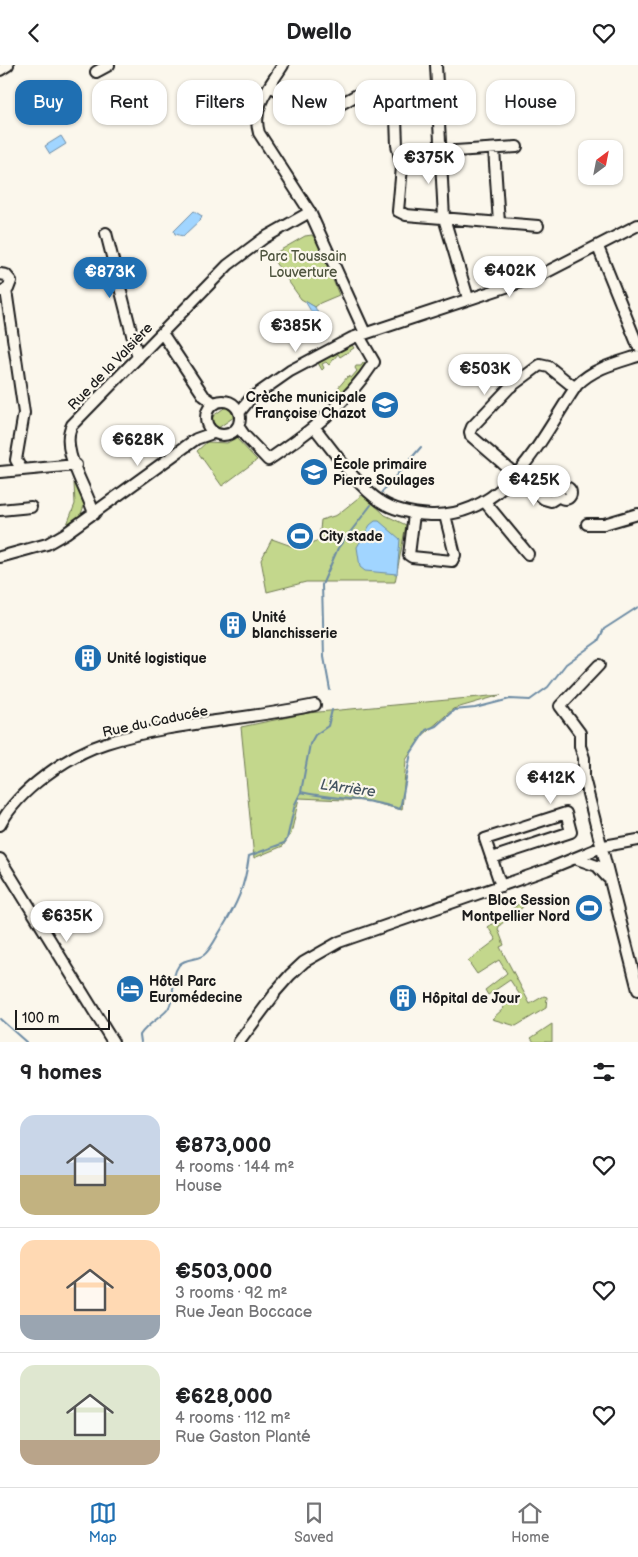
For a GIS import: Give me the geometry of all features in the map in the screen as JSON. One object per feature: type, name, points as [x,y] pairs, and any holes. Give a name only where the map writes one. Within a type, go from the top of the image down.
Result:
[{"type":"street","points":[[0,70],[8,65]]},
{"type":"street","points":[[96,72],[109,65]]},
{"type":"street","points":[[236,429],[268,460],[314,427],[336,407],[374,362],[310,211],[259,133],[256,112],[283,65]]},
{"type":"street","points":[[436,65],[436,80]]},
{"type":"street","points":[[270,86],[318,114],[328,111],[355,96]]},
{"type":"street","points":[[396,125],[397,145],[402,167],[397,208],[401,214],[538,226]]},
{"type":"street","points":[[438,125],[444,218],[468,298]]},
{"type":"street","points":[[440,152],[517,147]]},
{"type":"street","points":[[494,149],[499,223]]},
{"type":"street","name":"Rue de la Valsière","points":[[94,514],[67,441],[72,425],[240,255],[310,211]]},
{"type":"street","points":[[236,429],[239,413],[250,399],[290,371],[362,334],[539,276],[638,225]]},
{"type":"street","points":[[106,233],[138,358]]},
{"type":"street","points":[[598,247],[638,346]]},
{"type":"street","points":[[0,274],[10,278],[10,286],[3,290],[24,413],[16,460],[18,471]]},
{"type":"street","points":[[162,333],[211,406],[210,429]]},
{"type":"street","points":[[314,427],[370,494],[383,503],[414,514],[445,515],[485,502],[498,493],[517,475],[574,388],[594,371],[638,356]]},
{"type":"street","points":[[560,496],[551,501],[544,499],[471,436],[470,432],[472,427],[509,388],[540,365],[549,367],[574,388]]},
{"type":"street","points":[[211,406],[224,401],[233,404],[250,399]]},
{"type":"street","points":[[233,404],[239,413]]},
{"type":"street","points":[[210,429],[223,436],[236,429]]},
{"type":"street","points":[[0,557],[47,544],[94,514],[210,429]]},
{"type":"street","points":[[0,472],[76,465]]},
{"type":"street","points":[[485,502],[528,554]]},
{"type":"street","points":[[0,510],[31,507]]},
{"type":"street","points":[[414,514],[409,555],[412,557],[452,561],[455,555],[445,515]]},
{"type":"street","points":[[587,524],[604,524],[638,514]]},
{"type":"street","points":[[599,665],[560,707],[580,733],[580,746],[584,758],[584,778],[592,815],[638,990]]},
{"type":"street","name":"Rue du Caducée","points":[[0,825],[6,814],[47,774],[105,744],[163,731],[315,705]]},
{"type":"street","points":[[492,858],[571,832],[566,813],[485,839],[501,886]]},
{"type":"street","points":[[588,853],[594,835],[592,815]]},
{"type":"street","points":[[238,1042],[290,975],[304,962],[339,942],[578,859],[602,848],[638,840]]},
{"type":"street","points":[[0,859],[113,1042]]},
{"type":"street","points":[[578,859],[597,866],[608,879]]},
{"type":"green space","name":"Parc Toussain Louverture","points":[[312,235],[318,243],[339,295],[315,307],[301,299],[274,261],[272,255],[305,236]]},
{"type":"green space","points":[[352,345],[354,348],[340,357],[338,354],[329,365],[326,362],[322,364],[324,368],[322,370],[318,363]]},
{"type":"green space","points":[[363,363],[368,363],[339,397],[337,396],[337,389],[348,376],[351,378],[357,371],[356,366],[361,366]]},
{"type":"green space","points":[[227,406],[234,409],[234,417],[218,428],[212,424],[213,416]]},
{"type":"green space","points":[[236,438],[257,460],[222,486],[197,451],[207,442],[227,443]]},
{"type":"green space","points":[[77,482],[85,503],[81,514],[66,527],[75,504],[74,483]]},
{"type":"green space","points":[[363,494],[385,515],[406,525],[395,582],[306,582],[267,592],[261,560],[272,539],[297,548],[319,540],[321,520],[337,515]]},
{"type":"green space","name":"City stade","points":[[306,526],[311,538],[294,546],[288,534]]},
{"type":"green space","points":[[501,695],[453,709],[421,737],[406,760],[402,810],[367,801],[299,798],[291,834],[283,846],[254,858],[241,727],[308,713]]},
{"type":"green space","points":[[520,903],[523,907],[500,925],[498,929],[504,945],[500,947],[530,1004],[544,996],[547,997],[546,1008],[516,1026],[492,1019],[504,1008],[503,1006],[520,995],[510,980],[488,995],[485,990],[507,973],[499,960],[477,974],[468,961],[496,940],[488,927]]},
{"type":"green space","points":[[552,1024],[552,1042],[534,1042],[531,1038]]},
{"type":"water","points":[[61,136],[66,144],[50,154],[45,146]]},
{"type":"water","points":[[194,211],[202,216],[201,219],[183,236],[175,234],[174,231]]},
{"type":"water","points":[[305,301],[315,307],[329,336],[326,337]]},
{"type":"water","points":[[375,521],[379,521],[400,539],[397,574],[365,571],[360,567],[357,547],[370,525]]},
{"type":"waterway","points":[[382,492],[421,447]]},
{"type":"waterway","points":[[330,690],[324,657],[322,585],[338,548],[371,505]]},
{"type":"waterway","name":"L'Arrière","points":[[301,792],[374,802],[400,809],[411,753],[426,730],[436,726],[454,710],[475,708],[510,699],[530,700],[548,687],[566,664],[598,641],[604,629],[638,607]]},
{"type":"waterway","name":"L'Arrière","points":[[141,1042],[140,1035],[143,1031],[165,1012],[171,1004],[174,976],[179,965],[185,961],[197,958],[208,951],[227,921],[243,886],[249,856],[284,843],[287,839],[295,804],[301,792],[310,744],[315,735],[328,726],[332,710]]},
{"type":"waterway","points":[[0,1019],[26,1042]]},
{"type":"place","name":"Crèche municipale Françoise Chazot","points":[[385,405]]},
{"type":"place","name":"École primaire Pierre Soulages","points":[[314,472]]},
{"type":"place","name":"City stade","points":[[300,536]]},
{"type":"place","name":"Unité blanchisserie","points":[[233,625]]},
{"type":"place","name":"Unité logistique","points":[[88,658]]},
{"type":"place","name":"Bloc Session Montpellier Nord","points":[[589,908]]},
{"type":"place","name":"Hôtel Parc Euromédecine","points":[[130,989]]},
{"type":"place","name":"Hôpital de Jour","points":[[403,998]]}]
